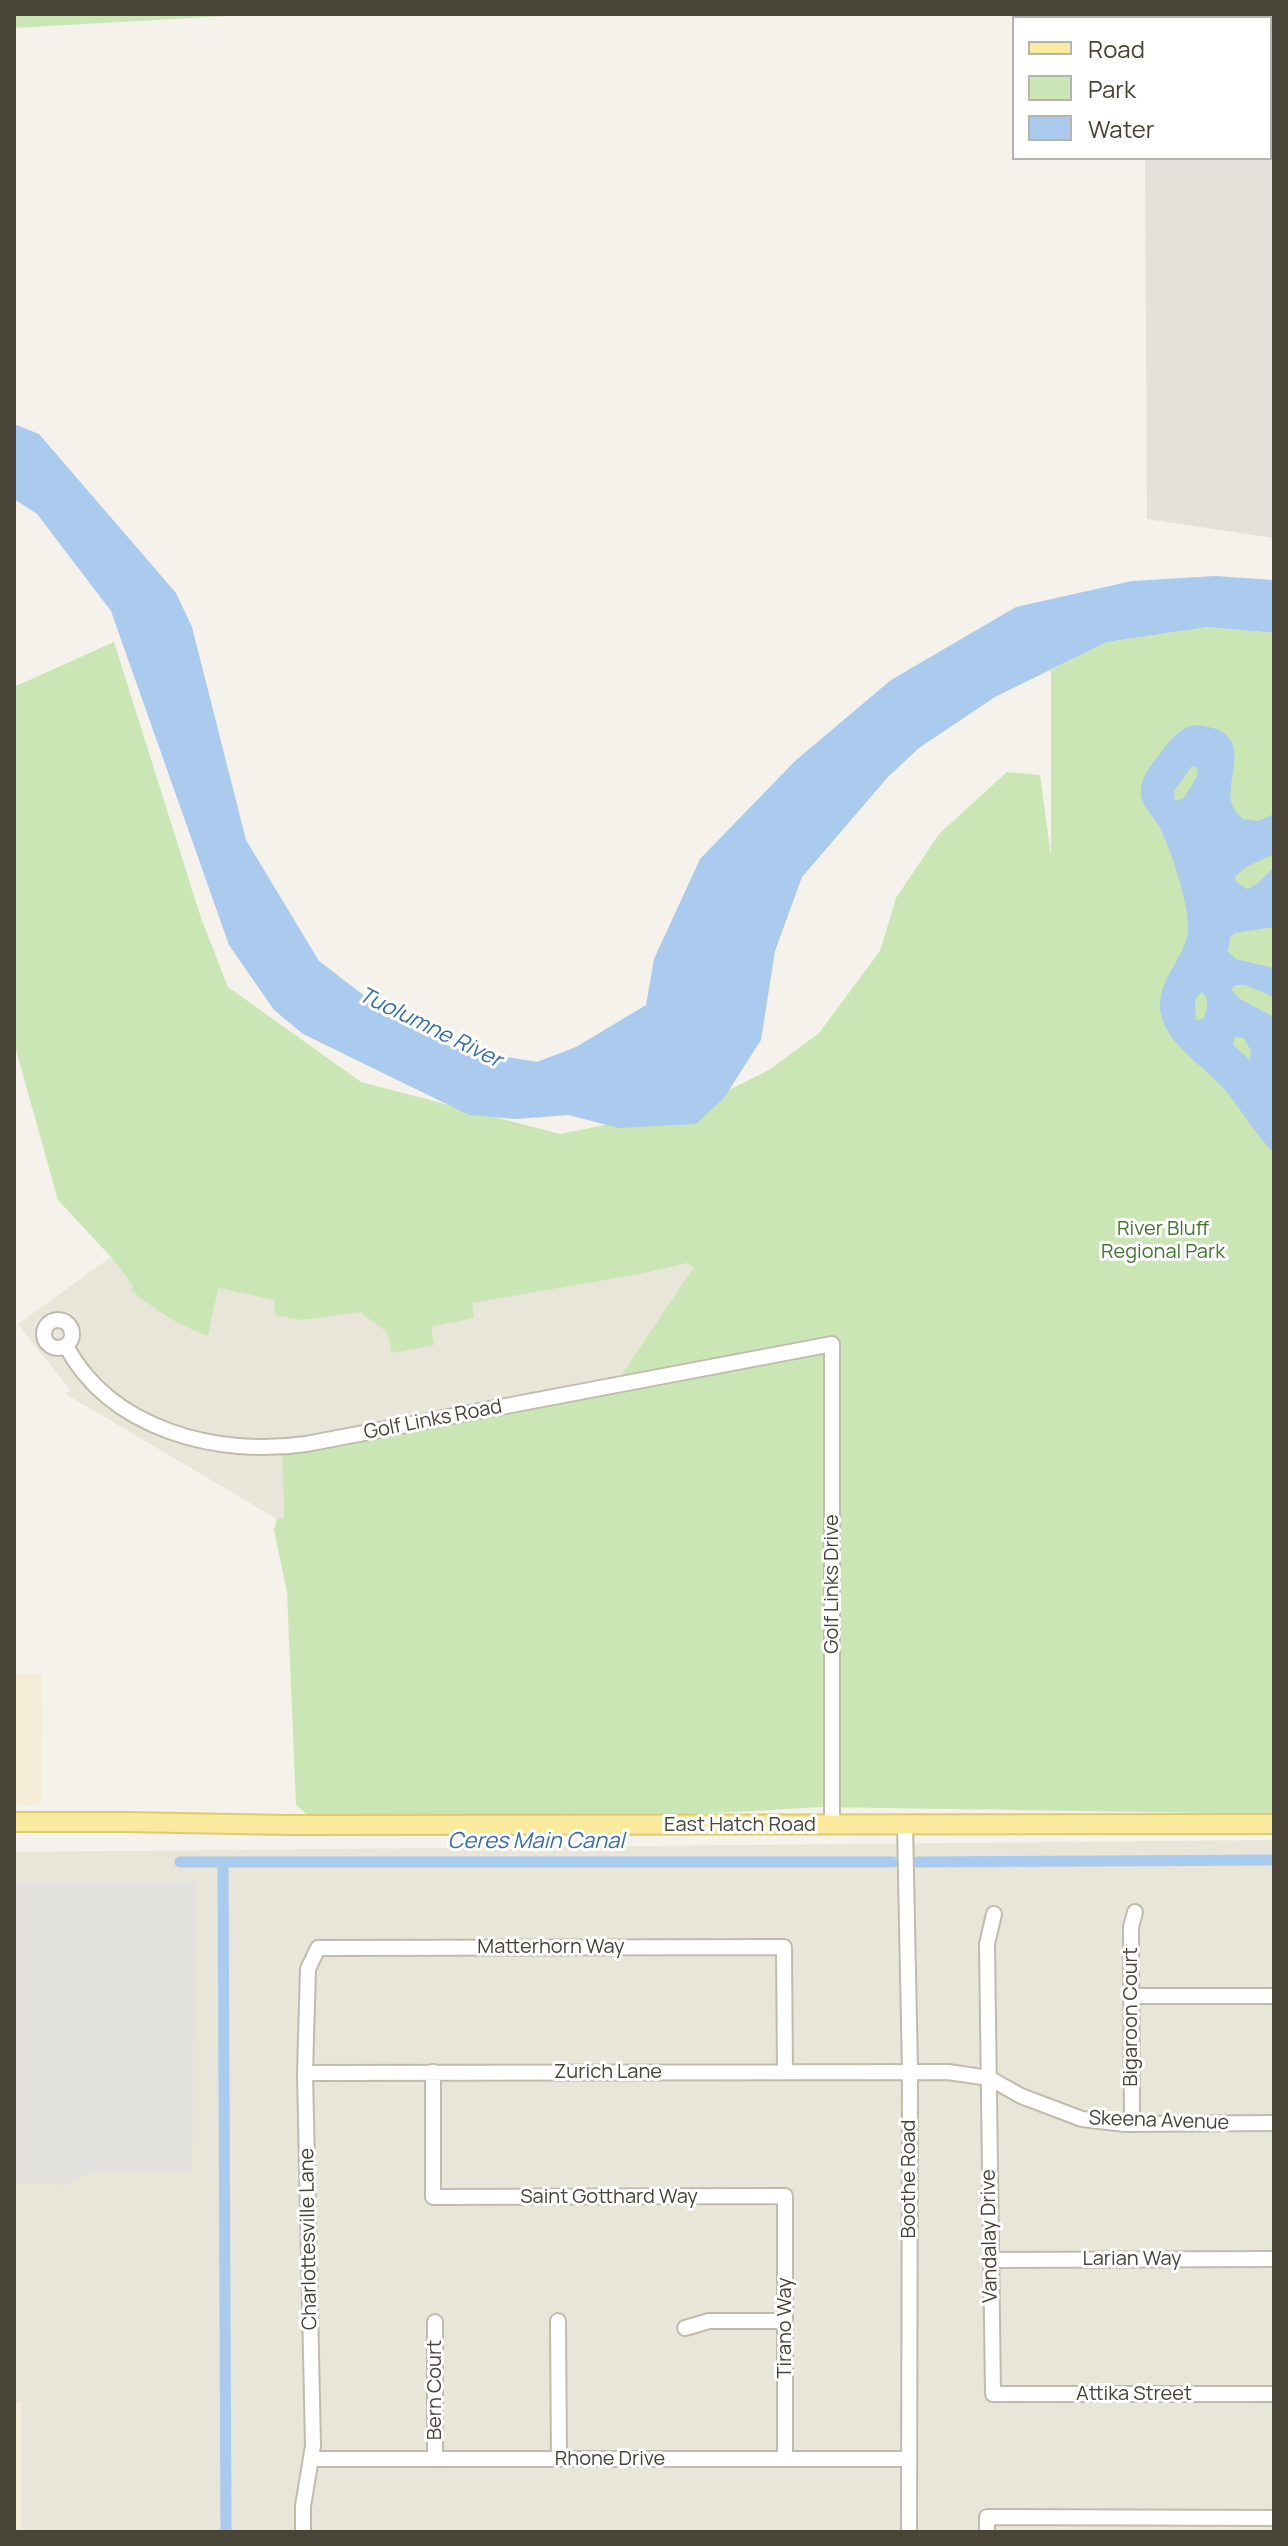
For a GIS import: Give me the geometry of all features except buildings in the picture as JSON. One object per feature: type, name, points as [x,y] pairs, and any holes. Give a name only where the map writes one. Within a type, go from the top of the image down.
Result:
[{"type":"main road","name":"East Hatch Road","points":[[14,1822],[1274,1824]]},
{"type":"street","name":"Golf Links Road","points":[[66,1346],[79,1368],[97,1387],[132,1413],[196,1440],[264,1448],[306,1444],[832,1344]]},
{"type":"street","name":"Golf Links Drive","points":[[832,1344],[832,1825]]},
{"type":"street","name":"Boothe Road","points":[[905,1825],[910,2071],[909,2532]]},
{"type":"street","name":"Bigaroon Court","points":[[1132,2124],[1131,1927],[1135,1912]]},
{"type":"street","name":"Vandalay Drive","points":[[993,2394],[987,1944],[994,1914]]},
{"type":"street","name":"Matterhorn Way","points":[[318,1948],[784,1947],[785,2072]]},
{"type":"street","name":"Charlottesville Lane","points":[[303,2532],[303,2506],[312,2459],[305,2073],[308,1969],[318,1948]]},
{"type":"street","points":[[1131,1996],[1274,1996]]},
{"type":"street","name":"Zurich Lane","points":[[305,2073],[910,2071]]},
{"type":"street","name":"Skeena Avenue","points":[[910,2071],[989,2078],[1021,2096],[1082,2119],[1132,2124],[1274,2123]]},
{"type":"street","name":"Saint Gotthard Way","points":[[433,2072],[433,2197],[785,2196]]},
{"type":"street","name":"Tirano Way","points":[[785,2196],[785,2459]]},
{"type":"street","name":"Larian Way","points":[[990,2260],[1274,2259]]},
{"type":"street","points":[[558,2321],[559,2459]]},
{"type":"street","points":[[685,2328],[709,2321],[785,2321]]},
{"type":"street","name":"Bern Court","points":[[435,2322],[435,2459]]},
{"type":"street","name":"Attika Street","points":[[993,2394],[1274,2394]]},
{"type":"street","name":"Rhone Drive","points":[[312,2459],[909,2459]]},
{"type":"street","points":[[987,2524],[1274,2518]]},
{"type":"shaded area","points":[[1274,14],[1274,538],[1147,519],[1145,160],[1272,160],[1272,16],[1144,16]]},
{"type":"shaded area","points":[[111,1257],[134,1287],[131,1289],[207,1336],[217,1288],[274,1300],[302,1320],[360,1311],[388,1332],[393,1353],[431,1327],[473,1318],[471,1303],[687,1263],[693,1268],[610,1392],[282,1452],[284,1519],[277,1519],[64,1393],[71,1391],[18,1324]]},
{"type":"shaded area","points":[[14,1674],[42,1674],[41,1804],[14,1805]]},
{"type":"shaded area","points":[[1274,1840],[1274,2532],[14,2532],[14,1852]]},
{"type":"shaded area","points":[[14,1882],[195,1882],[192,2174],[88,2173],[65,2185],[14,2182]]},
{"type":"shaded area","points":[[14,2402],[21,2402],[22,2532],[14,2532]]},
{"type":"green space","points":[[14,14],[261,14],[14,28]]},
{"type":"green space","name":"River Bluff Regional Park","points":[[1208,627],[1274,633],[1274,1814],[819,1807],[629,1816],[312,1819],[296,1805],[287,1592],[274,1530],[277,1519],[284,1518],[282,1452],[610,1392],[693,1268],[687,1263],[472,1303],[474,1318],[431,1327],[434,1345],[392,1353],[387,1332],[360,1312],[302,1320],[275,1315],[274,1300],[218,1288],[208,1336],[167,1316],[131,1290],[133,1286],[111,1257],[58,1200],[14,1043],[14,687],[114,642],[201,918],[228,987],[361,1082],[560,1134],[695,1107],[769,1070],[819,1033],[880,951],[896,898],[939,834],[1007,772],[1040,775],[1051,856],[1051,670],[1107,642]]},
{"type":"water","points":[[14,424],[39,434],[176,593],[192,627],[246,840],[319,961],[396,1020],[453,1048],[537,1062],[576,1047],[646,1005],[654,959],[700,859],[795,761],[891,680],[1016,607],[1132,581],[1215,576],[1274,580],[1274,633],[1208,627],[1107,642],[995,697],[919,748],[888,777],[802,877],[775,951],[761,1040],[724,1098],[696,1124],[619,1128],[568,1115],[516,1119],[469,1115],[303,1034],[274,1010],[229,945],[111,611],[37,514],[14,499]]},
{"type":"water","points":[[1199,725],[1223,732],[1234,747],[1231,796],[1238,814],[1243,819],[1258,821],[1274,814],[1274,854],[1246,867],[1235,876],[1236,882],[1247,889],[1257,884],[1274,867],[1274,927],[1235,933],[1230,937],[1228,952],[1236,959],[1274,968],[1274,997],[1245,985],[1236,985],[1231,989],[1240,999],[1274,1017],[1274,1153],[1226,1091],[1173,1039],[1162,1018],[1161,995],[1185,942],[1188,922],[1169,848],[1143,801],[1141,790],[1146,773],[1165,747],[1179,732]],"holes":[[[1192,766],[1198,768],[1197,776],[1184,798],[1175,801],[1174,791]],[[1201,992],[1207,1000],[1204,1018],[1200,1020],[1196,1019],[1195,1000]],[[1235,1037],[1244,1038],[1251,1051],[1250,1060],[1233,1045]]]},
{"type":"waterway","name":"Ceres Main Canal","points":[[918,1862],[1274,1860]]},
{"type":"waterway","name":"Ceres Main Canal","points":[[180,1862],[893,1862]]},
{"type":"waterway","points":[[223,1863],[226,2532]]},
{"type":"water label","name":"Tuolumne River","points":[[430,1028]]}]
